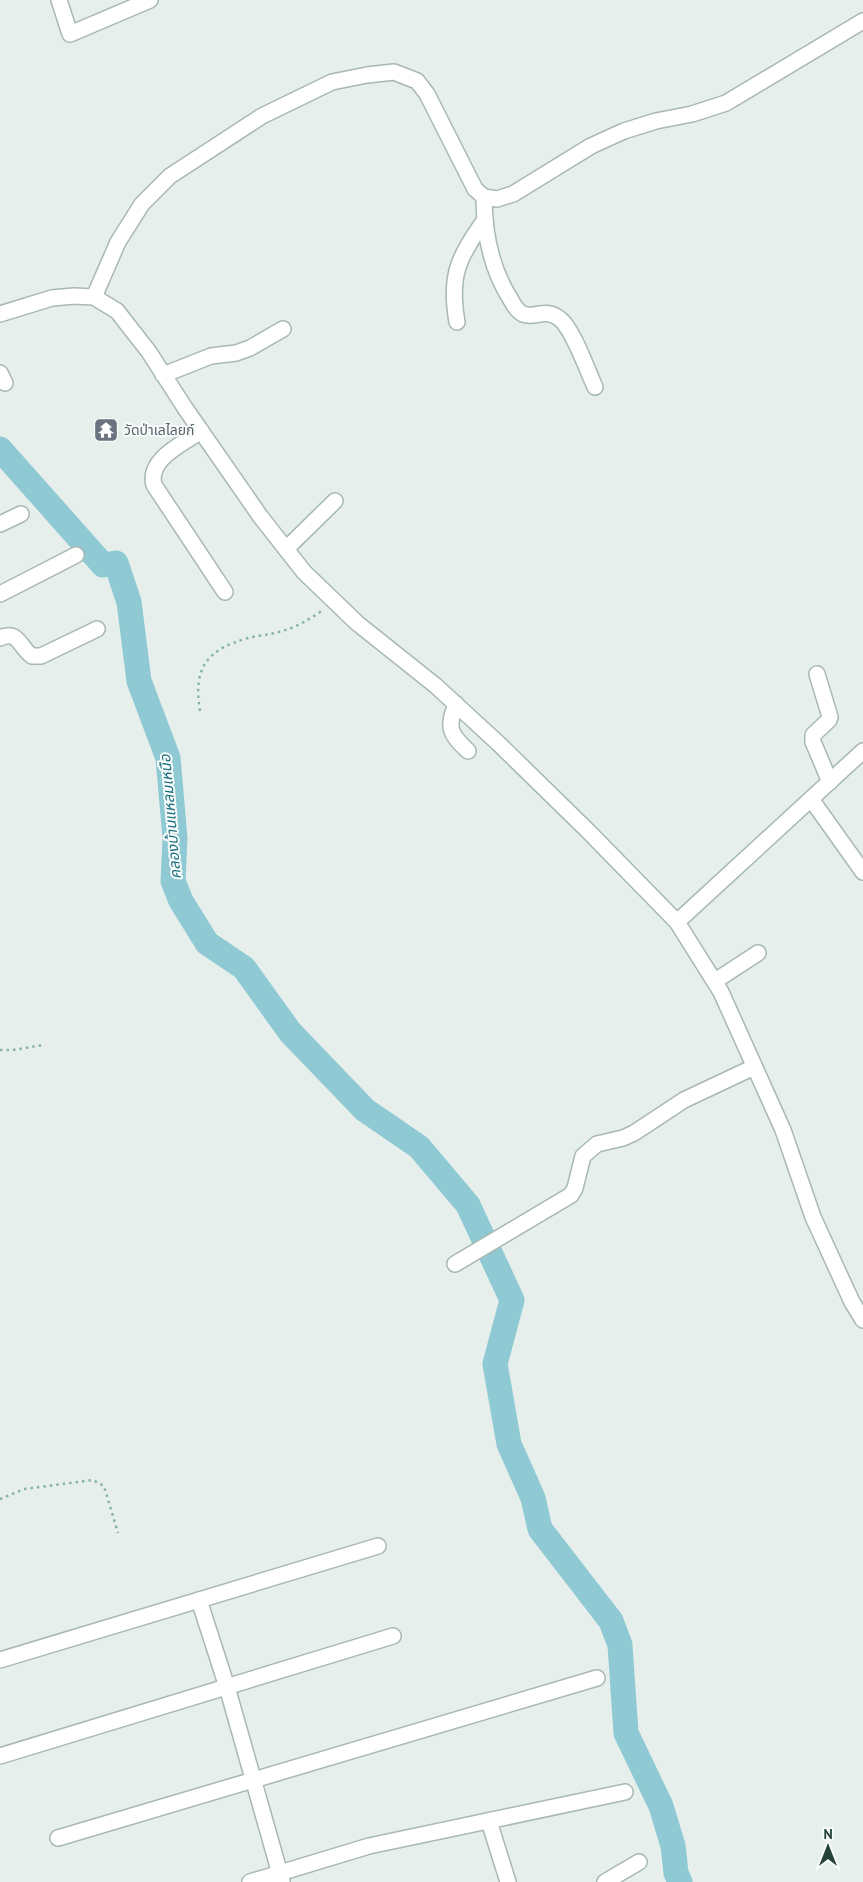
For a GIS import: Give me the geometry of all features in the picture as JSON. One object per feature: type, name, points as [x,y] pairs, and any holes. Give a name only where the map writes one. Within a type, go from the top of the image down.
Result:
[{"type":"street","points":[[59,0],[70,34],[150,0]]},
{"type":"street","points":[[94,298],[118,242],[142,204],[170,176],[262,116],[332,82],[394,72],[417,81],[427,94],[475,190],[484,197],[497,199],[513,194],[591,146],[624,130],[692,114],[726,102],[863,21]]},
{"type":"street","points":[[484,197],[484,221],[494,267],[501,286],[518,311],[525,315],[543,312],[560,318],[567,327],[595,387]]},
{"type":"street","points":[[457,322],[455,295],[458,262],[465,248],[484,221]]},
{"type":"street","points":[[0,314],[52,298],[74,296],[94,298],[117,312],[149,352],[260,516],[304,572],[334,602],[456,704],[588,831],[677,922],[721,992],[783,1130],[813,1217],[852,1302],[863,1320]]},
{"type":"street","points":[[163,375],[211,356],[236,353],[250,348],[283,328]]},
{"type":"street","points":[[201,431],[156,464],[152,476],[154,485],[225,592]]},
{"type":"street","points":[[286,549],[335,501]]},
{"type":"street","points":[[0,524],[21,514]]},
{"type":"street","points":[[0,594],[76,555]]},
{"type":"street","points":[[0,638],[12,635],[18,639],[26,652],[32,656],[41,656],[97,629]]},
{"type":"street","points":[[817,674],[830,717],[813,734],[813,742],[830,782]]},
{"type":"street","points":[[456,704],[450,720],[451,731],[455,739],[468,751]]},
{"type":"street","points":[[677,922],[863,751]]},
{"type":"street","points":[[811,799],[863,872]]},
{"type":"street","points":[[715,981],[758,953]]},
{"type":"street","points":[[455,1264],[571,1195],[577,1182],[584,1156],[597,1144],[634,1133],[684,1100],[754,1067]]},
{"type":"street","points":[[0,1660],[378,1546]]},
{"type":"street","points":[[199,1600],[227,1687],[280,1877]]},
{"type":"street","points":[[0,1756],[393,1636]]},
{"type":"street","points":[[58,1838],[596,1678]]},
{"type":"street","points":[[250,1882],[280,1877],[369,1846],[625,1792]]},
{"type":"street","points":[[489,1821],[508,1882]]},
{"type":"street","points":[[605,1882],[639,1862]]},
{"type":"path","points":[[200,711],[197,691],[200,672],[209,658],[221,650],[247,639],[294,627],[313,618],[334,602]]},
{"type":"path","points":[[0,1050],[13,1050],[43,1045]]},
{"type":"path","points":[[0,1499],[24,1489],[93,1480],[104,1486],[118,1533]]},
{"type":"waterway","name":"คลองบ้านแหลมเหนือ","points":[[0,449],[103,565],[116,563],[129,602],[139,681],[168,758],[175,838],[173,881],[181,901],[207,943],[244,968],[290,1032],[365,1110],[419,1147],[468,1205],[512,1300],[495,1364],[509,1444],[533,1498],[540,1529],[611,1621],[620,1645],[626,1733],[661,1806],[673,1846],[676,1873],[680,1882]]},
{"type":"place","name":"วัดป่าเลไลยก์","points":[[106,430]]}]
